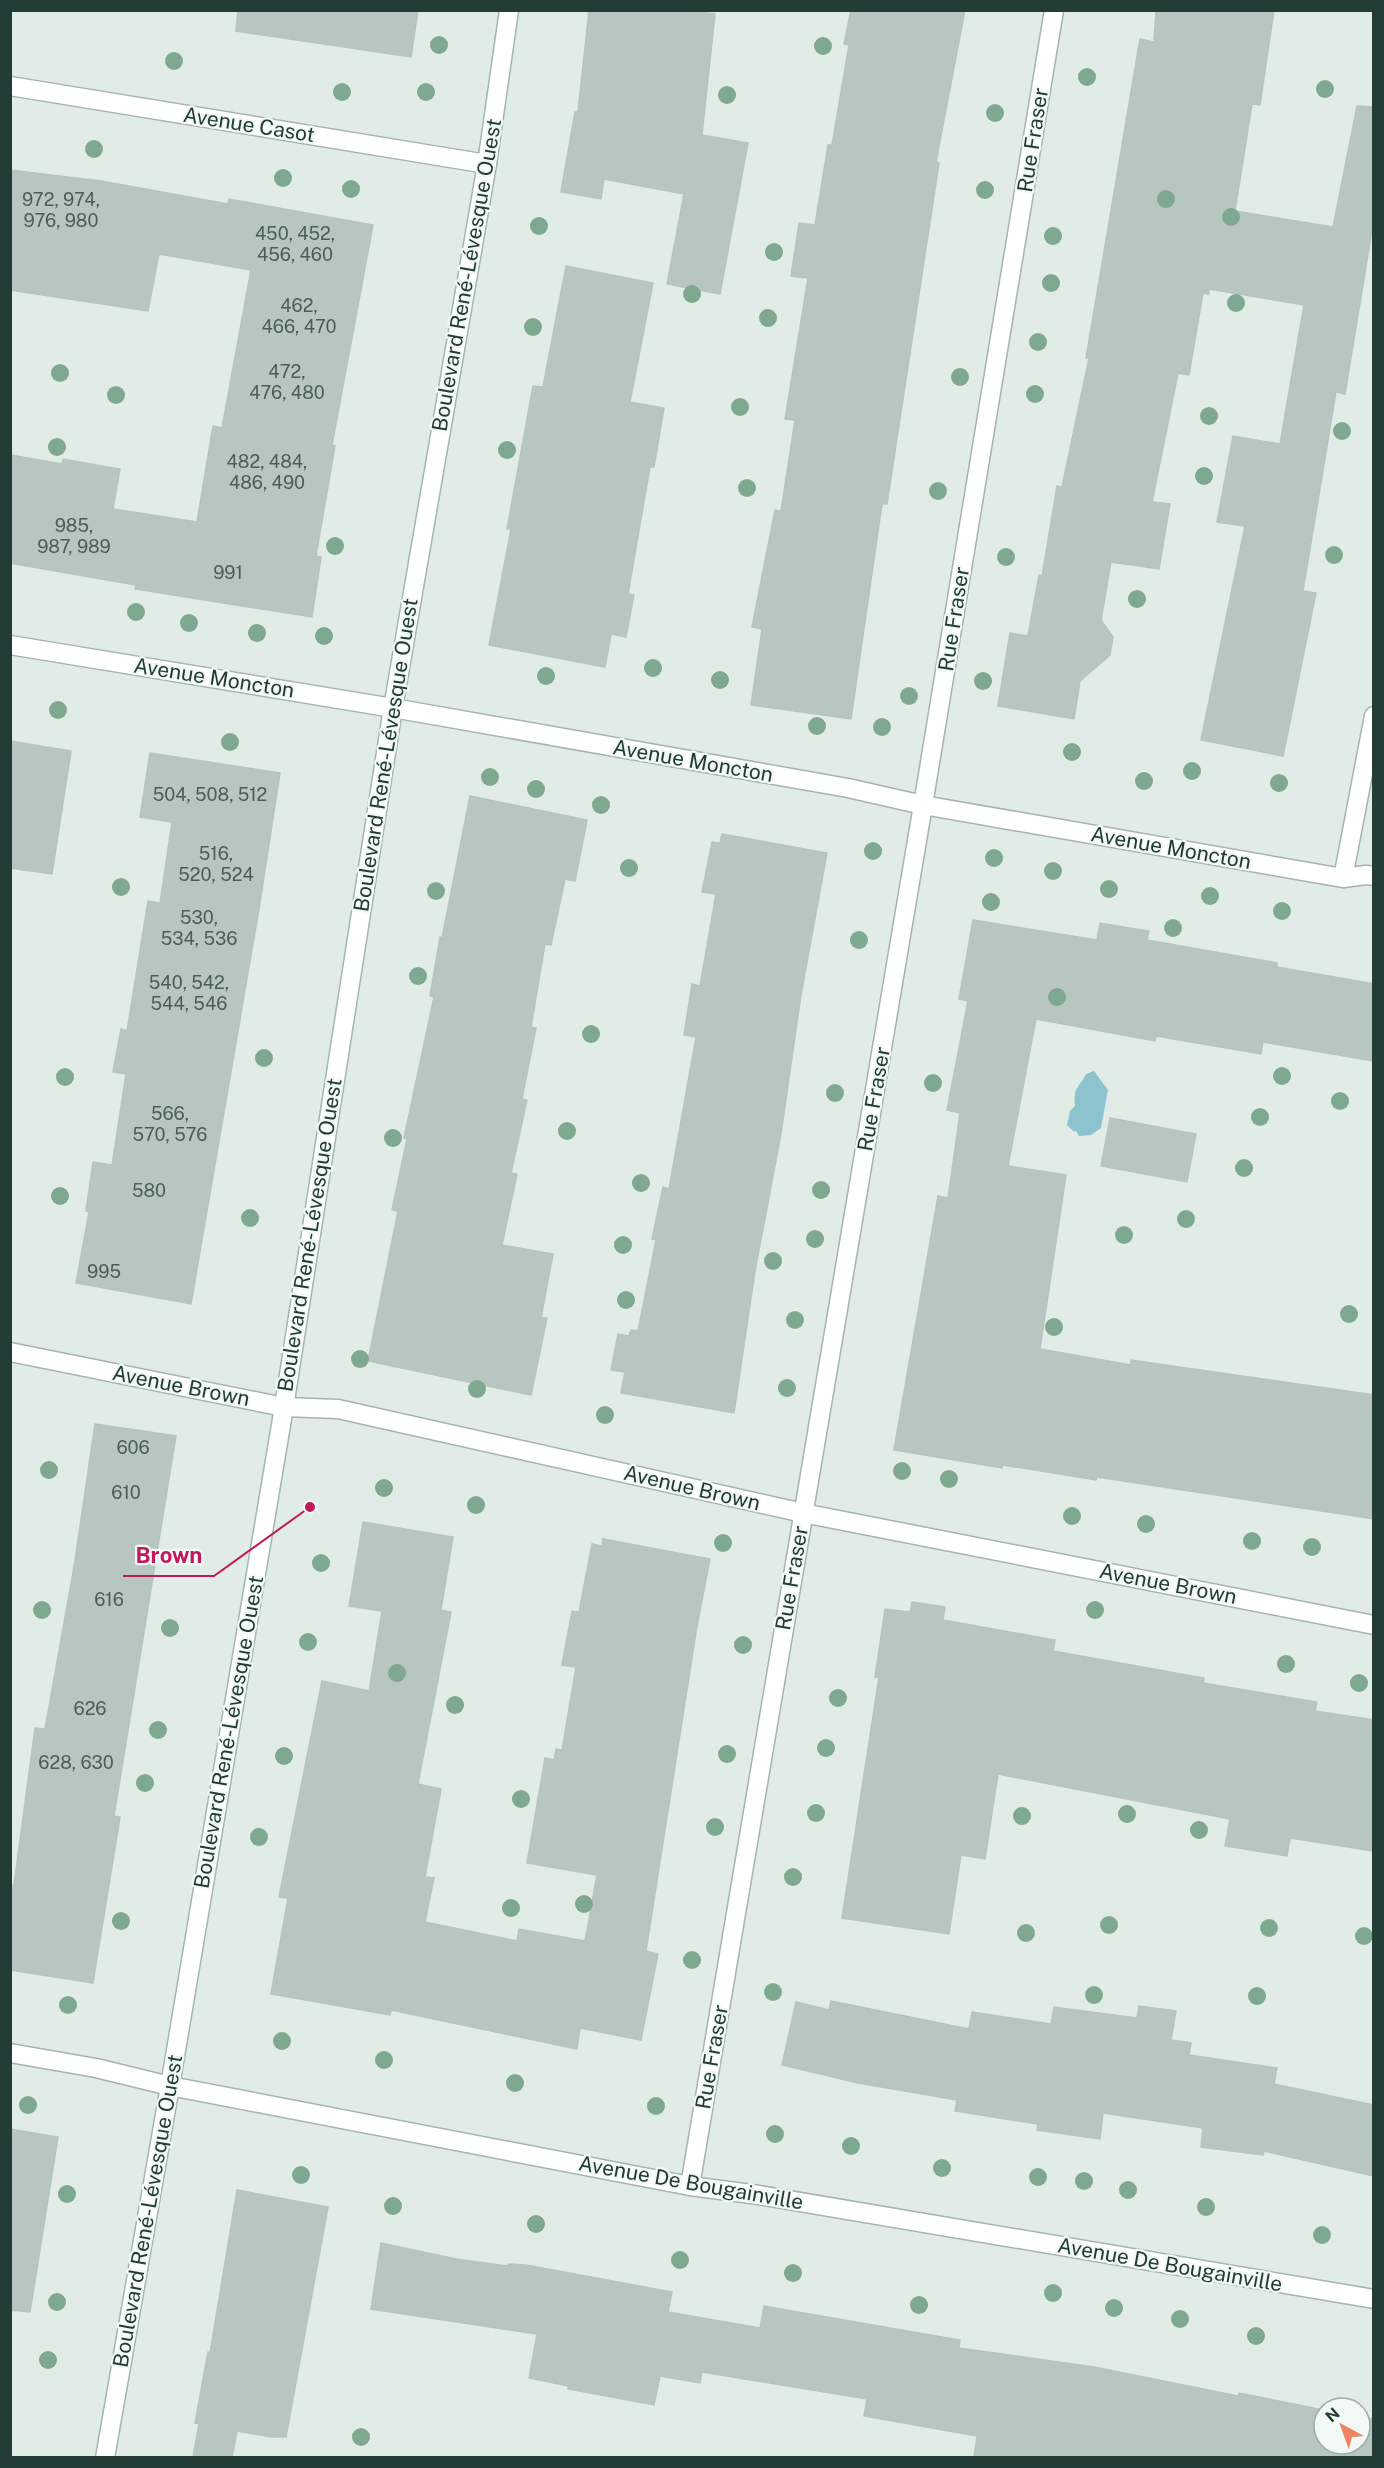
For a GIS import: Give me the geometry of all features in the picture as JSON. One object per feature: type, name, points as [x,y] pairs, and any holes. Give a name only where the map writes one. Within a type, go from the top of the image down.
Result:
[{"type":"street","name":"Boulevard René-Lévesque Ouest","points":[[105,2457],[284,1407],[393,708],[487,164],[509,10]]},
{"type":"street","name":"Rue Fraser","points":[[690,2186],[923,805],[1054,10]]},
{"type":"street","name":"Avenue Casot","points":[[10,86],[487,164]]},
{"type":"street","name":"Avenue Moncton","points":[[10,645],[393,708],[848,788],[923,805],[1343,878],[1374,876]]},
{"type":"street","points":[[1343,878],[1374,716]]},
{"type":"street","name":"Avenue Brown","points":[[10,1352],[284,1407],[338,1409],[803,1513],[1374,1625]]},
{"type":"street","name":"Avenue De Bougainville","points":[[10,2053],[690,2186],[771,2197],[1374,2299]]},
{"type":"water","points":[[1094,1071],[1108,1090],[1101,1128],[1091,1135],[1079,1136],[1067,1125],[1070,1111],[1075,1106],[1075,1092],[1078,1087],[1086,1074]]},
{"type":"building","points":[[238,10],[418,10],[411,57],[236,31]]},
{"type":"building","points":[[589,10],[681,10],[715,14],[702,135],[748,143],[720,294],[667,284],[684,194],[604,179],[601,199],[561,192],[575,112],[578,112]]},
{"type":"building","points":[[851,10],[965,10],[936,162],[939,163],[887,504],[882,504],[851,719],[751,705],[762,629],[752,627],[775,510],[781,511],[795,420],[785,419],[808,278],[791,276],[799,223],[815,225],[828,145],[832,145],[849,45],[844,44]]},
{"type":"building","points":[[1156,10],[1274,10],[1260,105],[1252,104],[1235,211],[1333,227],[1357,106],[1374,107],[1374,218],[1345,394],[1336,392],[1303,591],[1316,593],[1283,756],[1201,740],[1245,526],[1217,522],[1233,436],[1280,444],[1304,305],[1209,289],[1209,294],[1203,293],[1189,375],[1178,373],[1152,502],[1170,504],[1159,569],[1111,562],[1101,620],[1113,637],[1110,655],[1080,681],[1074,719],[998,706],[1010,633],[1028,636],[1039,575],[1042,576],[1057,486],[1062,487],[1089,358],[1086,358],[1140,39],[1154,42]]},
{"type":"building","points":[[10,170],[101,181],[228,204],[229,199],[373,225],[332,445],[335,446],[316,556],[321,557],[312,617],[135,589],[136,585],[10,563],[10,455],[62,464],[63,459],[120,469],[113,509],[197,522],[213,426],[222,428],[251,270],[159,254],[148,311],[10,290]]},
{"type":"building","points":[[566,266],[653,283],[630,402],[664,408],[654,467],[650,467],[628,594],[634,595],[626,637],[611,634],[605,667],[489,645],[511,529],[507,529],[533,386],[543,387]]},
{"type":"building","points":[[10,741],[71,751],[52,874],[10,868]]},
{"type":"building","points":[[150,753],[280,773],[191,1304],[76,1283],[89,1212],[86,1211],[93,1162],[112,1165],[126,1074],[113,1072],[121,1029],[127,1031],[148,901],[160,903],[172,822],[140,817]]},
{"type":"building","points":[[470,796],[587,820],[575,881],[565,879],[551,945],[545,944],[531,1027],[536,1028],[522,1099],[527,1100],[511,1173],[517,1174],[502,1245],[553,1254],[541,1318],[547,1318],[531,1395],[368,1361],[398,1211],[392,1210],[407,1139],[404,1138],[434,997],[430,996],[440,937],[442,938]]},
{"type":"building","points":[[722,834],[827,853],[801,995],[781,1134],[755,1271],[734,1413],[621,1393],[625,1372],[611,1370],[618,1334],[629,1336],[631,1330],[638,1331],[656,1240],[652,1239],[663,1187],[669,1189],[696,1037],[684,1035],[692,984],[700,986],[716,894],[702,892],[712,842],[720,843]]},
{"type":"building","points":[[973,920],[1097,940],[1100,923],[1149,931],[1147,940],[1277,963],[1277,967],[1374,984],[1374,1061],[1263,1042],[1261,1054],[1156,1036],[1155,1041],[1036,1019],[1008,1166],[1066,1175],[1040,1349],[1131,1365],[1131,1360],[1374,1395],[1374,1519],[1097,1477],[1096,1480],[1003,1465],[1002,1468],[894,1450],[938,1196],[948,1198],[960,1113],[947,1110],[968,1001],[959,999]]},
{"type":"building","points":[[1110,1118],[1196,1134],[1187,1182],[1101,1166]]},
{"type":"building","points":[[95,1424],[176,1436],[114,1816],[120,1817],[93,1983],[10,1970],[10,1885],[14,1885],[35,1728],[45,1729],[74,1567]]},
{"type":"building","points":[[363,1522],[453,1537],[441,1610],[451,1612],[418,1784],[441,1789],[425,1877],[434,1878],[425,1922],[517,1941],[519,1929],[585,1941],[597,1875],[527,1863],[545,1758],[554,1760],[556,1749],[562,1750],[576,1667],[562,1665],[572,1611],[579,1612],[592,1544],[602,1546],[603,1539],[710,1559],[697,1626],[646,1951],[658,1954],[641,2040],[580,2028],[577,2049],[391,2010],[390,2015],[271,1994],[288,1898],[279,1897],[322,1681],[369,1691],[382,1611],[349,1606]]},
{"type":"building","points":[[912,1602],[945,1607],[943,1620],[1055,1640],[1053,1651],[1204,1678],[1203,1683],[1317,1702],[1315,1711],[1374,1720],[1374,1851],[1290,1838],[1287,1856],[1225,1846],[1230,1819],[998,1774],[985,1859],[961,1855],[949,1934],[842,1918],[879,1677],[875,1677],[885,1609],[910,1612]]},
{"type":"building","points":[[831,2001],[969,2029],[972,2012],[1051,2024],[1054,2007],[1137,2018],[1139,2006],[1176,2011],[1171,2040],[1191,2043],[1189,2055],[1277,2068],[1274,2084],[1374,2105],[1374,2176],[1264,2151],[1263,2155],[1201,2147],[1203,2128],[1103,2113],[1100,2139],[1037,2130],[1038,2124],[955,2111],[957,2100],[858,2083],[782,2065],[796,2002],[829,2010]]},
{"type":"building","points":[[10,2129],[58,2137],[30,2312],[10,2310]]},
{"type":"building","points":[[237,2190],[328,2207],[286,2437],[237,2431],[232,2457],[193,2457],[199,2424],[195,2423],[208,2352],[210,2353]]},
{"type":"building","points":[[381,2243],[456,2259],[507,2266],[509,2264],[526,2265],[672,2292],[668,2312],[760,2328],[764,2306],[960,2340],[959,2348],[1094,2367],[1238,2396],[1239,2393],[1312,2408],[1312,2456],[1372,2456],[1372,2419],[1374,2419],[1374,2457],[974,2457],[977,2436],[864,2416],[867,2399],[702,2372],[700,2383],[660,2376],[654,2405],[568,2389],[568,2386],[529,2378],[537,2334],[371,2309]]},
{"type":"place","name":"Brown","points":[[310,1507]]}]
